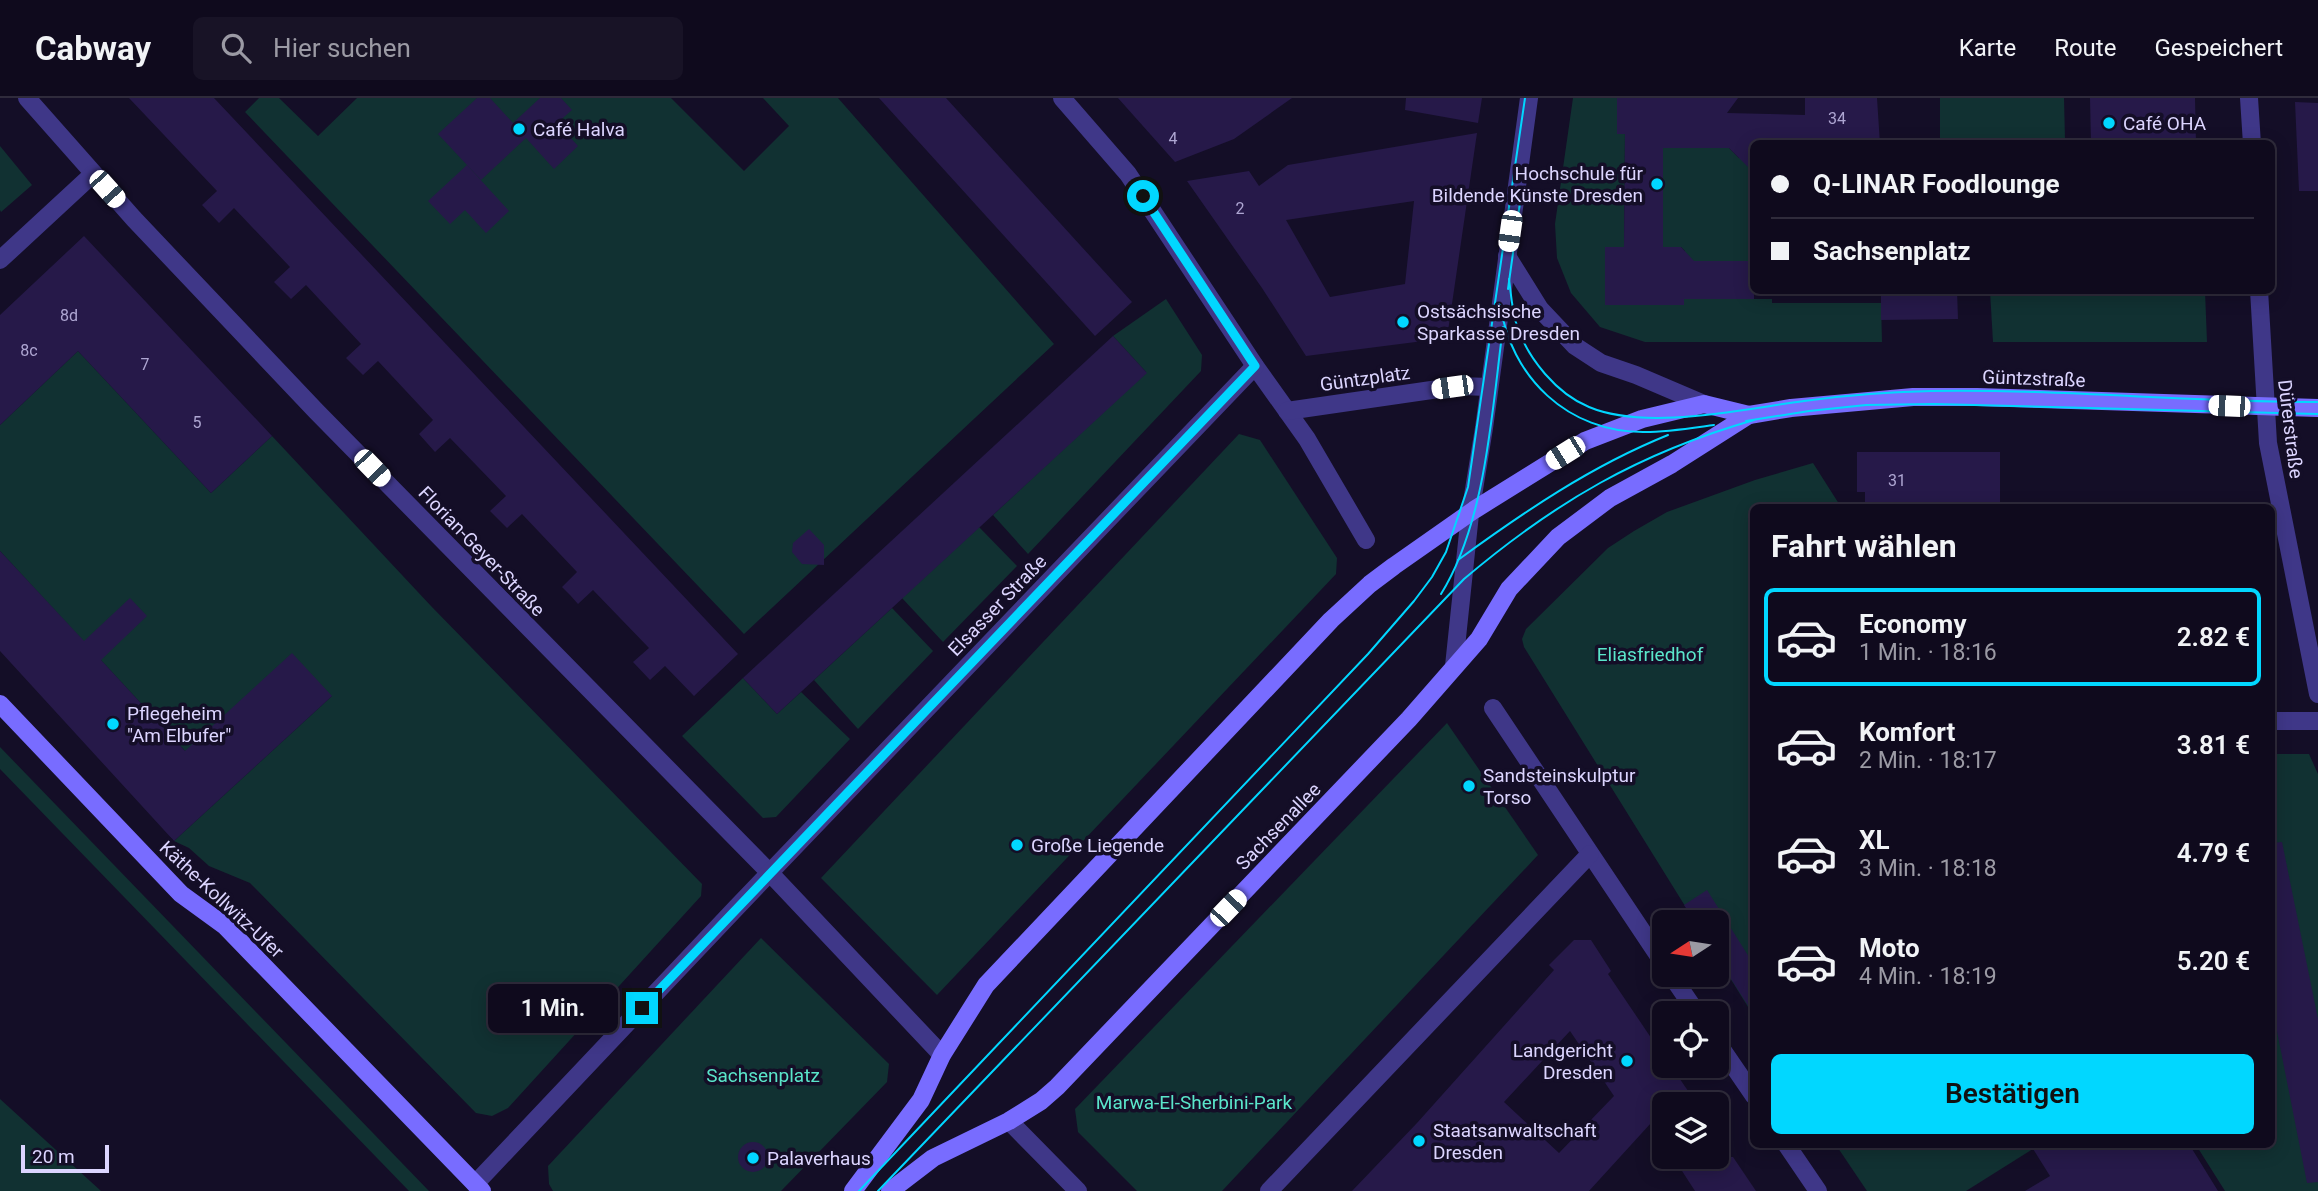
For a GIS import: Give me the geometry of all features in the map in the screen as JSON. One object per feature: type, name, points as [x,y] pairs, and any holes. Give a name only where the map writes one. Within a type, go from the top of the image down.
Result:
[{"type":"main road","name":"Güntzstraße","points":[[1470,514],[1585,441],[1642,419],[1704,404],[1749,415],[1805,406],[1913,397],[2318,408]]},
{"type":"main road","name":"Güntzstraße","points":[[1479,639],[1509,589],[1558,537],[1610,498],[1672,464],[1749,415]]},
{"type":"main road","points":[[853,1191],[921,1100],[942,1055],[986,985],[1331,620],[1370,584],[1470,514]]},
{"type":"main road","name":"Sachsenallee","points":[[1009,1121],[1041,1101],[1117,1027],[1409,719],[1479,639]]},
{"type":"main road","name":"Käthe-Kollwitz-Ufer","points":[[0,704],[181,894],[225,926],[479,1188]]},
{"type":"main road","points":[[890,1191],[933,1158],[1009,1121]]},
{"type":"street","name":"Florian-Geyer-Straße","points":[[27,98],[93,174],[316,411],[770,873]]},
{"type":"street","points":[[1062,98],[1128,174],[1255,366],[1307,439],[1366,540]]},
{"type":"street","points":[[1454,666],[1470,514],[1529,98]]},
{"type":"street","points":[[2249,98],[2252,140]]},
{"type":"street","points":[[0,260],[93,174]]},
{"type":"street","name":"Güntzstraße","points":[[1507,256],[1539,309],[1580,350],[1601,363],[1704,404]]},
{"type":"street","name":"Dürerstraße","points":[[2259,294],[2268,443],[2318,694]]},
{"type":"street","name":"Elsasser Straße","points":[[770,873],[1255,366]]},
{"type":"street","name":"Güntzplatz","points":[[1287,411],[1459,386],[1489,387]]},
{"type":"street","points":[[1493,708],[1652,946]]},
{"type":"street","points":[[2275,721],[2318,721]]},
{"type":"street","points":[[1269,1191],[1590,854]]},
{"type":"street","points":[[479,1188],[770,873],[942,1055]]},
{"type":"street","points":[[1729,1060],[1750,1090]]},
{"type":"street","points":[[1009,1121],[1078,1191]]},
{"type":"street","points":[[1789,1148],[1818,1191]]},
{"type":"green space","points":[[259,98],[279,98],[318,136],[357,98],[671,98],[744,171],[789,126],[763,98],[838,98],[1054,344],[744,634],[245,112]]},
{"type":"green space","points":[[1573,98],[1622,98],[1625,134],[1624,247],[1685,299],[1772,299],[1772,303],[1881,303],[1882,342],[1645,342],[1600,327],[1571,293],[1557,258],[1555,224]]},
{"type":"green space","points":[[1940,98],[2064,98],[2065,140],[1940,140]]},
{"type":"green space","points":[[1663,135],[1729,148],[1739,158],[1750,159],[1750,261],[1685,261],[1685,251],[1681,247],[1663,247]]},
{"type":"green space","points":[[0,146],[32,185],[1,212],[0,210]]},
{"type":"green space","points":[[1990,294],[2205,294],[2207,342],[1993,342]]},
{"type":"green space","points":[[1166,299],[1202,355],[1201,371],[1028,554],[993,515],[1146,372],[1113,336]]},
{"type":"green space","points":[[78,351],[211,493],[272,436],[431,606],[702,884],[701,896],[508,1108],[492,1116],[476,1113],[250,883],[209,866],[189,848],[174,841],[332,696],[185,751],[0,551],[0,425]]},
{"type":"green space","points":[[1239,434],[1260,440],[1337,558],[1336,574],[937,995],[821,878]]},
{"type":"green space","name":"Eliasfriedhof","points":[[1813,463],[1839,504],[1750,504],[1750,1010],[1729,976],[1729,910],[1688,910],[1524,647],[1522,639],[1526,629],[1608,548],[1667,512],[1755,480]]},
{"type":"green space","points":[[979,527],[1017,566],[943,642],[902,598]]},
{"type":"green space","points":[[892,608],[933,651],[858,729],[814,680]]},
{"type":"green space","points":[[743,678],[777,714],[801,692],[850,739],[776,817],[763,818],[682,736]]},
{"type":"green space","name":"Marwa-El-Sherbini-Park","points":[[1447,723],[1538,855],[1222,1191],[1137,1191],[1078,1132],[1075,1109]]},
{"type":"green space","points":[[0,747],[429,1191],[409,1191],[0,769]]},
{"type":"green space","points":[[2275,754],[2309,754],[2318,774],[2318,1191],[2225,1191],[2198,1148],[2275,1148]]},
{"type":"green space","name":"Sachsenplatz","points":[[761,938],[889,1064],[887,1082],[781,1191],[553,1191],[549,1184],[548,1166]]},
{"type":"green space","points":[[0,1099],[101,1191],[0,1191]]},
{"type":"green space","points":[[1838,1148],[2034,1148],[1966,1191],[1867,1191]]},
{"type":"building","points":[[129,98],[214,98],[738,654],[694,696],[665,666],[650,680],[633,662],[649,648],[593,590],[578,604],[562,587],[577,572],[522,514],[507,528],[490,511],[506,496],[450,438],[435,452],[419,434],[433,420],[378,361],[363,375],[346,358],[361,344],[306,285],[291,299],[274,282],[290,267],[234,208],[219,223],[202,205],[217,191]]},
{"type":"building","points":[[477,98],[490,98],[513,123],[540,98],[561,98],[572,110],[557,123],[578,146],[554,169],[526,138],[481,180],[438,134]]},
{"type":"building","points":[[879,98],[946,98],[1132,302],[1095,336]]},
{"type":"building","points":[[1118,98],[1292,98],[1234,139],[1175,162]]},
{"type":"building","points":[[1406,98],[1482,98],[1478,123],[1405,110]]},
{"type":"building","points":[[1617,98],[1738,98],[1727,113],[1805,115],[1805,98],[1877,98],[1880,140],[1750,140],[1750,169],[1729,148],[1663,148],[1663,247],[1681,247],[1694,261],[1750,261],[1750,294],[1754,294],[1754,299],[1684,299],[1684,305],[1605,305],[1605,247],[1624,247],[1625,134],[1617,134]]},
{"type":"building","points":[[2090,98],[2195,98],[2196,140],[2091,140]]},
{"type":"building","points":[[2295,102],[2318,103],[2318,191],[2299,191]]},
{"type":"building","points":[[1477,133],[1447,338],[1306,356],[1187,181],[1249,171],[1259,186],[1288,165]],"holes":[[[1414,201],[1405,284],[1330,297],[1286,220]]]},
{"type":"building","points":[[467,165],[509,211],[486,233],[465,210],[450,224],[428,201]]},
{"type":"building","points":[[84,236],[272,436],[211,493],[78,351],[0,425],[0,315]]},
{"type":"building","points":[[1881,294],[1957,294],[1958,319],[1881,320]]},
{"type":"building","points":[[1113,336],[1147,373],[777,714],[743,678]]},
{"type":"building","points":[[1857,452],[2000,452],[2000,504],[1865,504],[1865,492],[1857,492]]},
{"type":"building","points":[[809,529],[824,545],[824,565],[802,564],[792,552],[793,543]]},
{"type":"building","name":"Pflegeheim \"Am Elbufer\"","points":[[0,551],[84,641],[130,598],[147,616],[101,660],[185,751],[292,653],[332,696],[174,841],[0,651]]},
{"type":"building","points":[[2282,842],[2318,1019],[2318,1182],[2307,1183],[2275,1021],[2275,843]]},
{"type":"building","points":[[1707,890],[1720,910],[1687,910],[1684,905]]},
{"type":"building","points":[[1729,925],[1750,959],[1750,1009],[1729,976]]},
{"type":"building","name":"Landgericht Dresden","points":[[1574,940],[1591,940],[1611,971],[1608,974],[1652,1039],[1652,1078],[1679,1078],[1689,1092],[1652,1092],[1652,1125],[1589,1191],[1352,1191],[1417,1123],[1554,970],[1549,965]],"holes":[[[1570,1031],[1614,1096],[1559,1153],[1504,1102]]]},
{"type":"building","name":"Palaverhaus","points":[[753,1142],[764,1146],[768,1157],[764,1168],[753,1172],[742,1168],[738,1157],[742,1146]]},
{"type":"building","points":[[2032,1148],[2191,1148],[2218,1191],[2025,1191],[2050,1176]]},
{"type":"building","points":[[1729,1157],[1733,1157],[1756,1191],[1695,1191],[1681,1169],[1729,1169]]},
{"type":"tram line","points":[[859,1191],[1368,654],[1432,577],[1446,552],[1468,487],[1525,98]]},
{"type":"tram line","points":[[1508,289],[1522,188]]},
{"type":"tram line","points":[[1509,279],[1517,326],[1536,363],[1566,394],[1589,407],[1612,414],[1666,418],[1695,416],[1836,397],[1931,391],[2318,402]]},
{"type":"tram line","points":[[1500,303],[1506,330],[1516,355],[1530,377],[1547,396],[1568,411],[1591,423],[1617,430],[1654,432],[1714,425]]},
{"type":"tram line","points":[[1441,594],[1468,534],[1477,500],[1485,465],[1503,327]]},
{"type":"tram line","points":[[1746,421],[1866,405],[1934,404],[2318,414]]},
{"type":"tram line","points":[[878,1191],[1464,579],[1532,526],[1600,483],[1673,448],[1754,420]]},
{"type":"tram line","points":[[1458,560],[1559,491],[1612,461],[1668,435]]},
{"type":"place","name":"Café OHA","points":[[2109,123]]},
{"type":"place","name":"Café Halva","points":[[519,129]]},
{"type":"place","name":"Hochschule für Bildende Künste Dresden","points":[[1657,184]]},
{"type":"place","name":"Ostsächsische Sparkasse Dresden","points":[[1403,322]]},
{"type":"place","name":"Pflegeheim \"Am Elbufer\"","points":[[113,724]]},
{"type":"place","name":"Sandsteinskulptur Torso","points":[[1469,786]]},
{"type":"place","name":"Große Liegende","points":[[1017,845]]},
{"type":"place","name":"Landgericht Dresden","points":[[1627,1061]]},
{"type":"place","name":"Staatsanwaltschaft Dresden","points":[[1419,1141]]},
{"type":"place","name":"Palaverhaus","points":[[753,1158]]},
{"type":"route","points":[[642,1008],[1255,366],[1143,196]]}]
